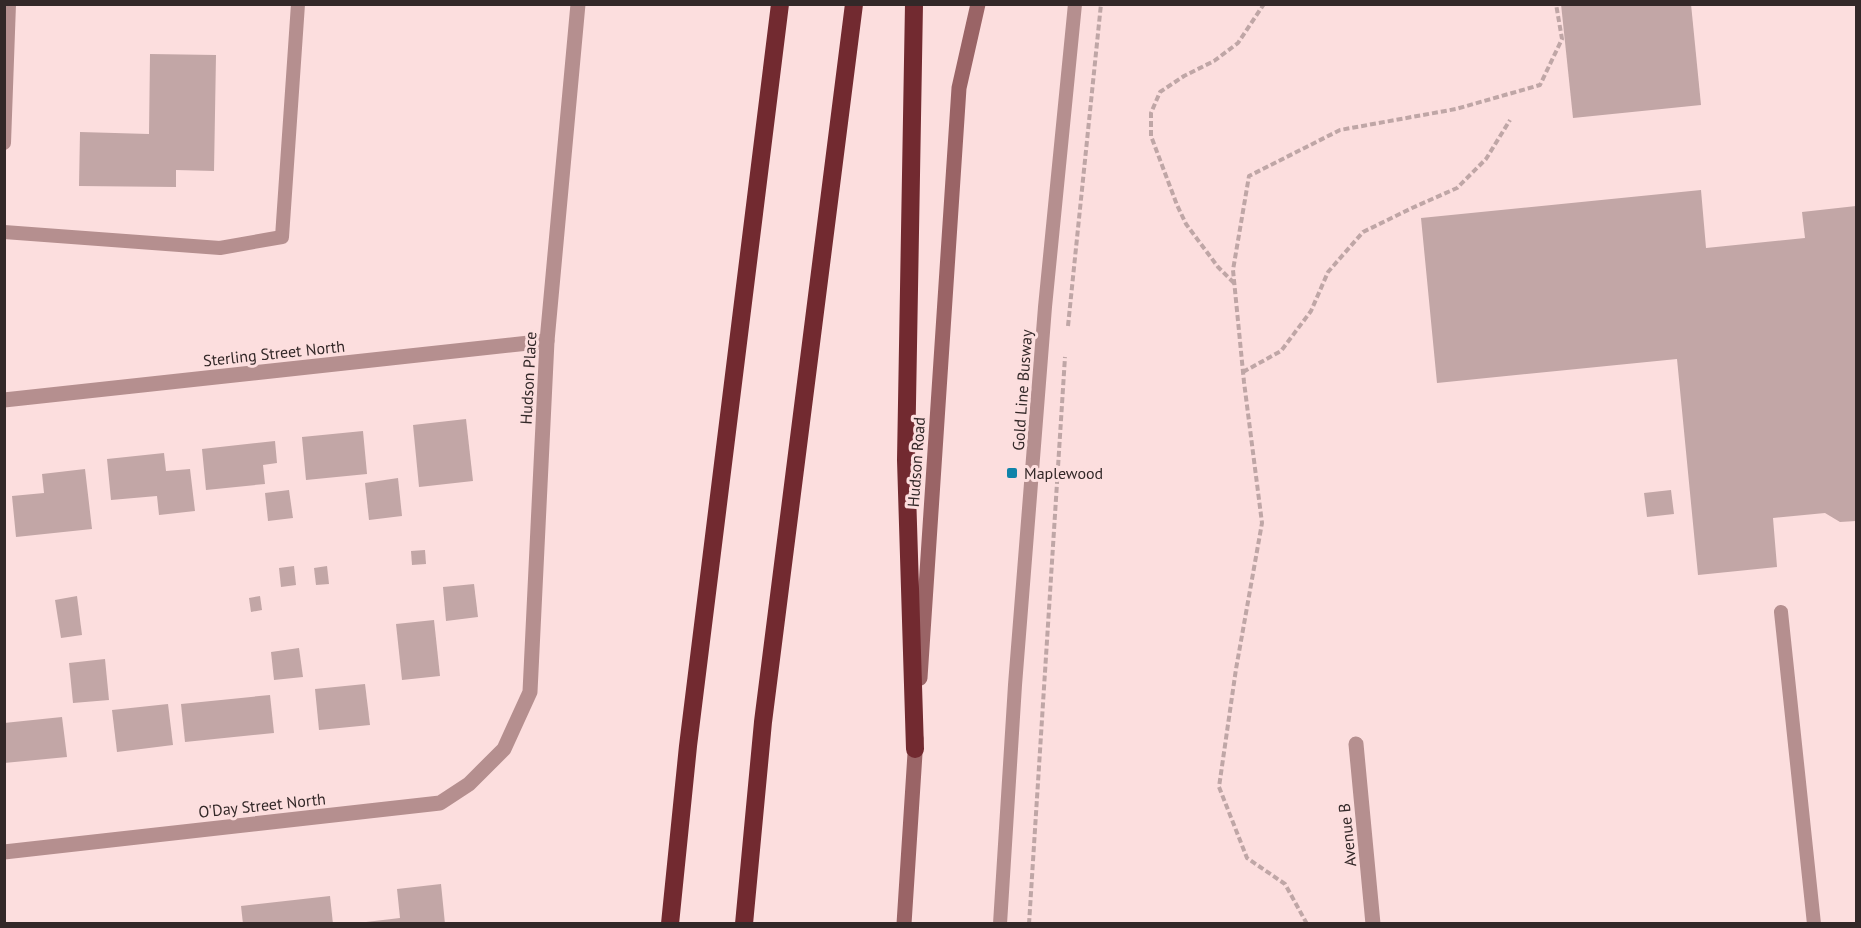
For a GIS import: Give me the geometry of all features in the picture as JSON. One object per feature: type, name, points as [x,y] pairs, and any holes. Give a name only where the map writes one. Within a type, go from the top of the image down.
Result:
[{"type":"highway","points":[[670,924],[688,746],[780,4]]},
{"type":"highway","points":[[744,924],[764,711],[854,4]]},
{"type":"highway","points":[[914,4],[906,460],[915,749]]},
{"type":"street","name":"Hudson Place","points":[[504,748],[530,692],[547,341],[578,4]]},
{"type":"street","name":"Hudson Road","points":[[904,924],[960,88],[978,4]]},
{"type":"street","name":"Sterling Street North","points":[[4,400],[547,341]]},
{"type":"street","name":"Avenue B","points":[[1356,744],[1373,924]]},
{"type":"street","name":"O'Day Street North","points":[[4,852],[440,803],[469,784],[504,748]]},
{"type":"lane","points":[[4,143],[9,4]]},
{"type":"lane","points":[[4,232],[220,248],[282,237],[298,4]]},
{"type":"lane","name":"Gold Line Busway","points":[[1000,924],[1015,685],[1043,331],[1075,4]]},
{"type":"lane","points":[[1780,612],[1814,924]]},
{"type":"path","points":[[1068,328],[1101,4]]},
{"type":"path","points":[[1234,284],[1218,267],[1186,224],[1151,136],[1151,113],[1160,92],[1214,61],[1238,43],[1264,4]]},
{"type":"path","points":[[1307,924],[1285,884],[1247,858],[1219,787],[1236,669],[1262,523],[1233,270],[1250,176],[1340,130],[1456,109],[1540,86],[1562,39],[1556,4]]},
{"type":"path","points":[[1243,372],[1281,351],[1311,311],[1328,272],[1363,232],[1457,188],[1486,159],[1510,120]]},
{"type":"path","points":[[1029,924],[1066,351]]},
{"type":"building","points":[[1561,4],[1691,4],[1701,105],[1573,118]]},
{"type":"building","points":[[150,54],[216,55],[214,171],[176,170],[176,187],[79,186],[80,132],[149,134]]},
{"type":"building","points":[[1701,190],[1706,248],[1805,238],[1802,212],[1856,206],[1856,521],[1840,522],[1825,513],[1773,518],[1777,567],[1698,575],[1677,359],[1437,383],[1421,218]]},
{"type":"building","points":[[466,419],[473,481],[419,487],[413,425]]},
{"type":"building","points":[[363,431],[367,474],[306,480],[302,437]]},
{"type":"building","points":[[275,441],[277,463],[263,465],[265,484],[206,490],[202,449]]},
{"type":"building","points":[[164,453],[166,471],[190,469],[195,511],[159,515],[157,496],[111,500],[107,459]]},
{"type":"building","points":[[85,469],[92,529],[16,537],[12,496],[44,493],[42,474]]},
{"type":"building","points":[[398,478],[402,516],[369,520],[365,483]]},
{"type":"building","points":[[289,490],[293,518],[268,521],[265,493]]},
{"type":"building","points":[[1671,490],[1674,514],[1647,517],[1644,493]]},
{"type":"building","points":[[425,550],[426,564],[412,565],[411,551]]},
{"type":"building","points":[[294,566],[296,585],[281,587],[279,568]]},
{"type":"building","points":[[327,566],[329,584],[316,585],[314,568]]},
{"type":"building","points":[[474,584],[478,617],[446,621],[443,587]]},
{"type":"building","points":[[77,596],[82,635],[61,638],[55,600]]},
{"type":"building","points":[[260,596],[262,610],[251,612],[249,598]]},
{"type":"building","points":[[434,620],[440,676],[402,680],[396,624]]},
{"type":"building","points":[[299,648],[303,677],[274,680],[271,652]]},
{"type":"building","points":[[105,659],[109,700],[73,703],[69,663]]},
{"type":"building","points":[[365,684],[370,725],[319,730],[315,689]]},
{"type":"building","points":[[270,695],[274,733],[185,742],[181,704]]},
{"type":"building","points":[[168,704],[173,745],[117,752],[112,710]]},
{"type":"building","points":[[62,717],[67,757],[4,763],[4,723]]},
{"type":"building","points":[[441,884],[445,924],[366,924],[366,922],[400,918],[397,889]]},
{"type":"building","points":[[330,896],[333,924],[243,924],[241,906]]},
{"type":"place","name":"Maplewood","points":[[1012,473]]}]
